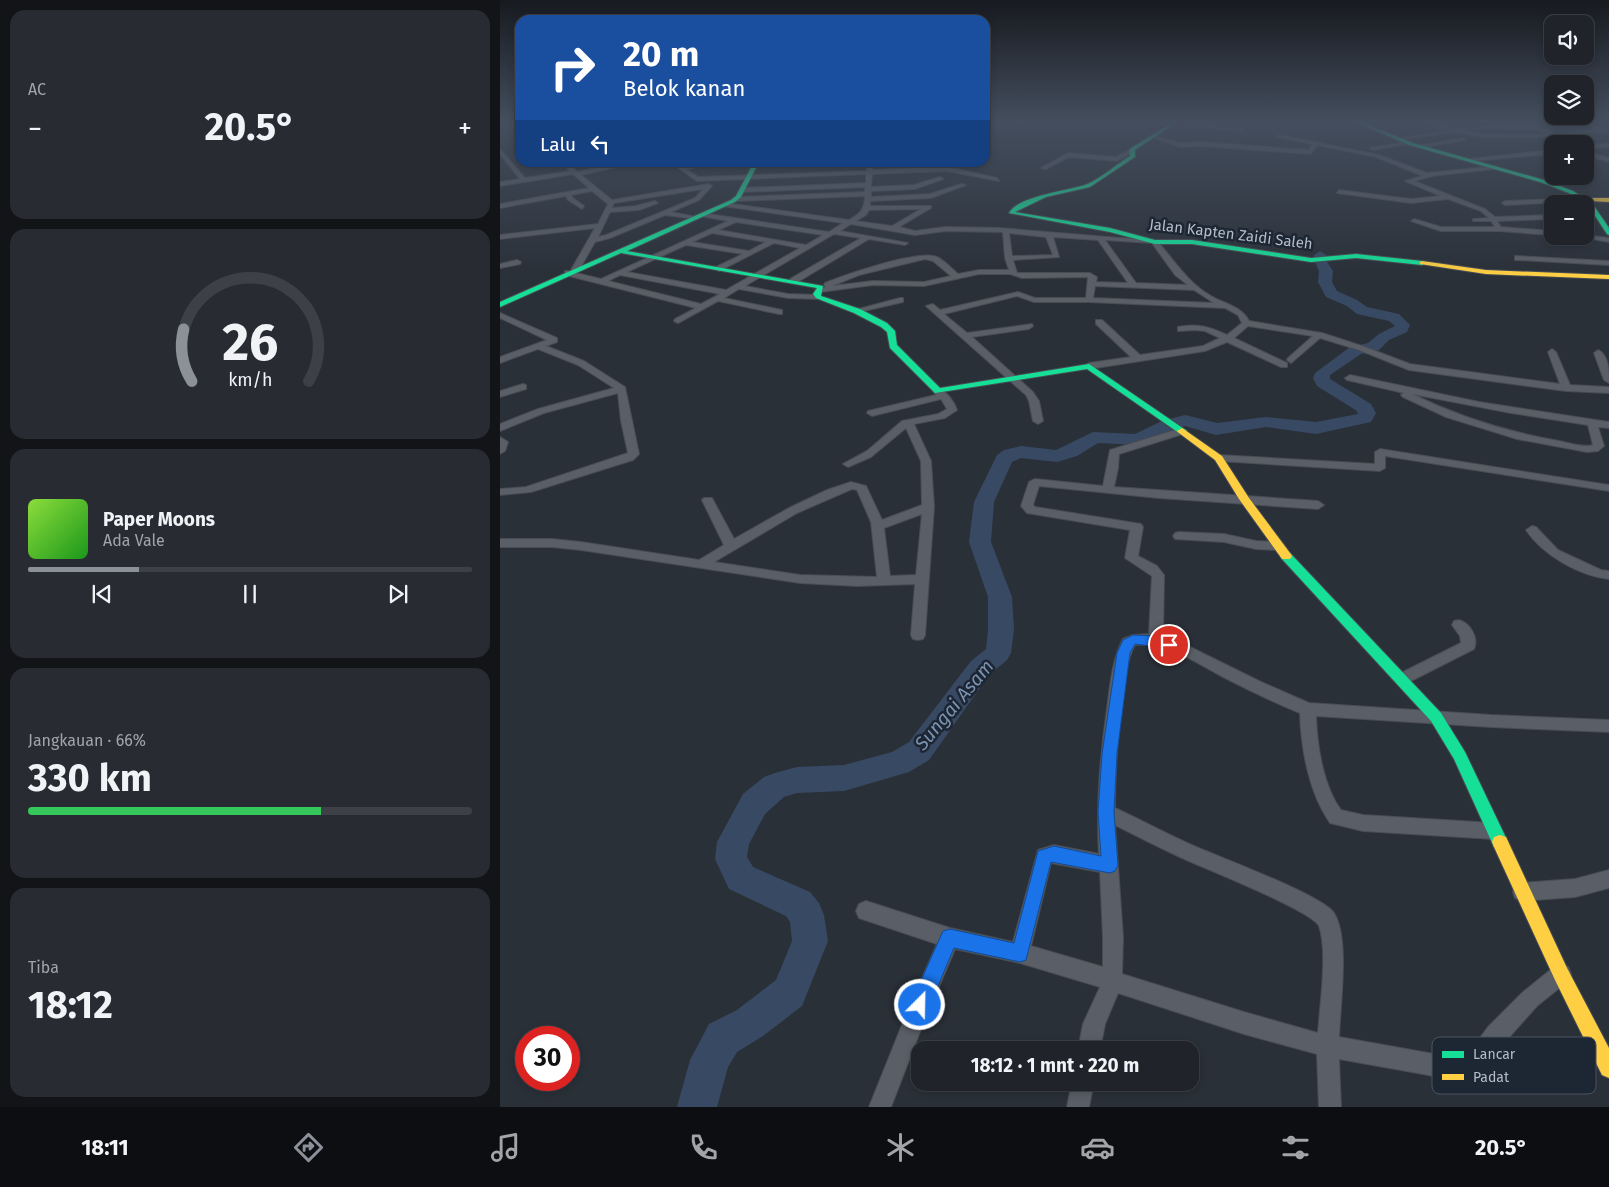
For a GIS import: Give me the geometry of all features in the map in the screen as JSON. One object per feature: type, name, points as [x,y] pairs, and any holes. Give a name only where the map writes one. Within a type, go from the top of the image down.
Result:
[{"type":"main road","points":[[500,305],[699,216],[739,190],[751,172]]},
{"type":"main road","name":"Jalan Kapten Zaidi Saleh","points":[[1108,172],[1080,188],[1044,196],[1014,209],[1012,213],[1110,230],[1153,242],[1192,242],[1317,260],[1356,256],[1379,257],[1486,272],[1609,277]]},
{"type":"main road","points":[[1509,172],[1577,195]]},
{"type":"main road","points":[[1514,172],[1548,181],[1578,195]]},
{"type":"main road","points":[[1594,200],[1609,200]]},
{"type":"main road","points":[[1594,202],[1598,204],[1609,223]]},
{"type":"main road","points":[[1594,220],[1609,233]]},
{"type":"main road","points":[[619,251],[793,281],[819,292],[887,326],[891,331],[893,346],[941,394],[1013,377],[1089,366],[1166,419],[1218,458],[1244,499],[1278,546],[1436,717],[1460,756],[1522,892],[1593,1037]]},
{"type":"main road","points":[[1596,1043],[1609,1068]]},
{"type":"street","points":[[517,172],[524,180]]},
{"type":"street","points":[[500,184],[582,172]]},
{"type":"street","points":[[686,172],[697,179],[796,203],[915,187],[940,179]]},
{"type":"street","points":[[678,320],[760,276],[865,214],[870,172]]},
{"type":"street","points":[[739,190],[786,176],[882,172]]},
{"type":"street","points":[[739,190],[831,186],[868,192],[930,196],[966,185],[908,172]]},
{"type":"street","points":[[959,172],[996,180]]},
{"type":"street","points":[[1420,172],[1432,176]]},
{"type":"street","points":[[1462,172],[1408,180],[1483,210],[1499,229]]},
{"type":"street","points":[[574,173],[610,202],[718,186]]},
{"type":"street","points":[[831,186],[834,174]]},
{"type":"street","points":[[781,188],[786,176]]},
{"type":"street","points":[[593,240],[605,238],[697,199],[709,186]]},
{"type":"street","points":[[500,206],[593,189]]},
{"type":"street","points":[[739,190],[786,214],[921,233],[945,229],[1153,242],[1171,261],[1178,273],[1194,288],[1224,306],[1241,313],[1246,323]]},
{"type":"street","points":[[1339,192],[1411,201],[1450,196]]},
{"type":"street","points":[[568,194],[570,199],[582,208]]},
{"type":"street","points":[[675,199],[702,194]]},
{"type":"street","points":[[634,226],[643,196]]},
{"type":"street","points":[[608,210],[639,207],[666,201]]},
{"type":"street","points":[[610,202],[593,240],[571,272],[600,282],[703,307]]},
{"type":"street","points":[[1505,204],[1544,202]]},
{"type":"street","points":[[786,214],[796,203]]},
{"type":"street","points":[[866,208],[929,207],[893,228]]},
{"type":"street","points":[[815,218],[825,212]]},
{"type":"street","points":[[664,213],[735,220],[905,243]]},
{"type":"street","points":[[1475,220],[1544,217]]},
{"type":"street","points":[[600,282],[735,220]]},
{"type":"street","points":[[1414,221],[1441,228],[1544,232]]},
{"type":"street","points":[[500,237],[536,230],[600,226]]},
{"type":"street","points":[[710,231],[808,247]]},
{"type":"street","points":[[1006,232],[1009,258],[1013,272]]},
{"type":"street","points":[[1009,258],[1057,256],[1049,235]]},
{"type":"street","points":[[793,281],[868,237]]},
{"type":"street","points":[[1594,238],[1609,240]]},
{"type":"street","points":[[1101,239],[1133,285]]},
{"type":"street","points":[[719,269],[773,241]]},
{"type":"street","points":[[684,243],[750,253]]},
{"type":"street","points":[[819,292],[864,271],[929,257],[935,259],[957,276]]},
{"type":"street","points":[[1518,258],[1609,263]]},
{"type":"street","points":[[500,266],[517,262]]},
{"type":"street","points":[[877,268],[901,284]]},
{"type":"street","points":[[864,271],[872,283]]},
{"type":"street","points":[[739,287],[794,297],[872,283],[924,284],[979,272],[1013,272],[1022,276],[1090,275],[1093,277],[1089,300]]},
{"type":"street","points":[[619,273],[728,293]]},
{"type":"street","points":[[1092,284],[1194,288]]},
{"type":"street","points":[[938,313],[982,301],[1018,294],[1034,300],[1089,300],[1224,306]]},
{"type":"street","points":[[718,299],[780,312]]},
{"type":"street","points":[[855,310],[900,300]]},
{"type":"street","points":[[930,306],[1013,377],[1034,401],[1038,421]]},
{"type":"street","points":[[500,315],[554,340],[500,360]]},
{"type":"street","points":[[1099,322],[1138,358]]},
{"type":"street","points":[[1089,366],[1205,348],[1229,338],[1246,323],[1292,328],[1319,335],[1357,346],[1392,362],[1409,366],[1566,388],[1609,390]]},
{"type":"street","points":[[963,336],[1029,326]]},
{"type":"street","points":[[1181,329],[1202,328],[1288,362],[1319,335]]},
{"type":"street","points":[[500,492],[527,490],[632,456],[622,389],[581,362],[538,346]]},
{"type":"street","points":[[1552,352],[1566,388]]},
{"type":"street","points":[[1598,353],[1609,380]]},
{"type":"street","points":[[1350,378],[1443,399],[1609,426]]},
{"type":"street","points":[[500,394],[522,387]]},
{"type":"street","points":[[1394,388],[1435,410],[1512,436],[1594,449],[1599,446],[1592,423]]},
{"type":"street","points":[[500,428],[541,411],[622,389]]},
{"type":"street","points":[[848,464],[872,452],[893,432],[908,422],[944,415],[952,410],[950,404],[941,394],[872,413]]},
{"type":"street","points":[[1435,410],[1443,399]]},
{"type":"street","points":[[908,422],[926,461],[928,507],[918,635]]},
{"type":"street","points":[[1107,490],[1113,468],[1114,452],[1146,444],[1180,430]]},
{"type":"street","points":[[500,440],[503,442],[500,450]]},
{"type":"street","points":[[1218,458],[1380,468],[1380,452],[1609,488]]},
{"type":"street","points":[[1156,641],[1158,574],[1131,558],[1136,527],[1031,510],[1027,506],[1035,482],[1159,495],[1318,505]]},
{"type":"street","points":[[701,564],[812,501],[851,486],[862,488],[878,526],[884,581]]},
{"type":"street","points":[[708,500],[731,546]]},
{"type":"street","points":[[878,526],[928,507]]},
{"type":"street","points":[[1532,530],[1554,553],[1599,574],[1609,575]]},
{"type":"street","points":[[1179,536],[1224,538],[1256,545],[1278,546]]},
{"type":"street","points":[[500,543],[581,546],[800,578],[857,582],[922,579]]},
{"type":"street","points":[[1402,679],[1469,645],[1466,634],[1459,625]]},
{"type":"street","points":[[1091,1041],[1094,1025],[1112,980],[1112,917],[1106,812],[1112,728],[1124,653],[1128,643],[1133,640],[1156,641],[1182,649],[1233,676],[1308,709],[1559,725],[1609,726]]},
{"type":"street","points":[[1308,709],[1308,726],[1326,803],[1336,817],[1362,823],[1494,831]]},
{"type":"street","points":[[1106,812],[1239,876],[1300,901],[1321,913],[1327,920],[1333,946],[1328,1046],[1330,1107]]},
{"type":"street","points":[[1020,953],[1044,856],[1054,854],[1110,865]]},
{"type":"street","points":[[1522,892],[1574,888],[1609,880]]},
{"type":"street","points":[[866,911],[950,938],[1020,953],[1112,980],[1244,1023],[1328,1046],[1432,1065]]},
{"type":"street","points":[[880,1107],[913,1022],[950,938]]},
{"type":"street","points":[[1495,1037],[1530,999],[1561,974]]},
{"type":"street","points":[[1078,1107],[1081,1091]]},
{"type":"waterway","name":"Sungai Asam","points":[[697,1107],[710,1060],[723,1038],[750,1023],[789,993],[810,941],[807,915],[798,904],[741,878],[731,859],[733,842],[754,804],[775,786],[797,780],[844,778],[899,763],[919,751],[980,668],[998,653],[1001,630],[1000,597],[980,542],[984,502],[1004,459],[1011,454],[1021,452],[1057,456],[1070,452],[1093,438],[1139,439],[1168,425],[1185,420],[1216,429],[1266,422],[1316,428],[1365,418],[1367,413],[1365,408],[1323,382],[1321,378],[1323,373],[1356,350],[1373,347],[1384,337],[1402,329],[1403,325],[1394,317],[1362,311],[1352,303],[1331,294],[1325,282],[1326,271],[1321,262],[1320,255]]},
{"type":"traffic: fast","points":[[500,305],[733,201],[738,197],[752,172]]},
{"type":"traffic: fast","points":[[1110,172],[1088,186],[1044,196],[1014,209],[1012,213],[1110,230],[1155,242],[1192,242],[1311,260],[1356,256],[1422,263]]},
{"type":"traffic: fast","points":[[1509,172],[1571,192],[1590,204],[1609,233]]},
{"type":"traffic: fast","points":[[619,251],[821,287],[816,294],[818,297],[857,311],[884,325],[891,331],[893,346],[938,391],[1089,366],[1182,431]]},
{"type":"traffic: fast","points":[[1286,556],[1436,717],[1460,756],[1500,842]]},
{"type":"traffic: slow","points":[[1594,200],[1609,200]]},
{"type":"traffic: slow","points":[[1422,263],[1486,272],[1609,277]]},
{"type":"traffic: slow","points":[[1182,431],[1219,458],[1244,499],[1286,556]]},
{"type":"traffic: slow","points":[[1500,842],[1561,974],[1593,1037]]},
{"type":"traffic: slow","points":[[1596,1043],[1609,1068]]},
{"type":"route","points":[[920,1005],[950,938],[1020,953],[1044,856],[1054,854],[1110,865],[1106,812],[1110,754],[1124,653],[1128,643],[1133,640],[1156,641],[1169,645]]}]
